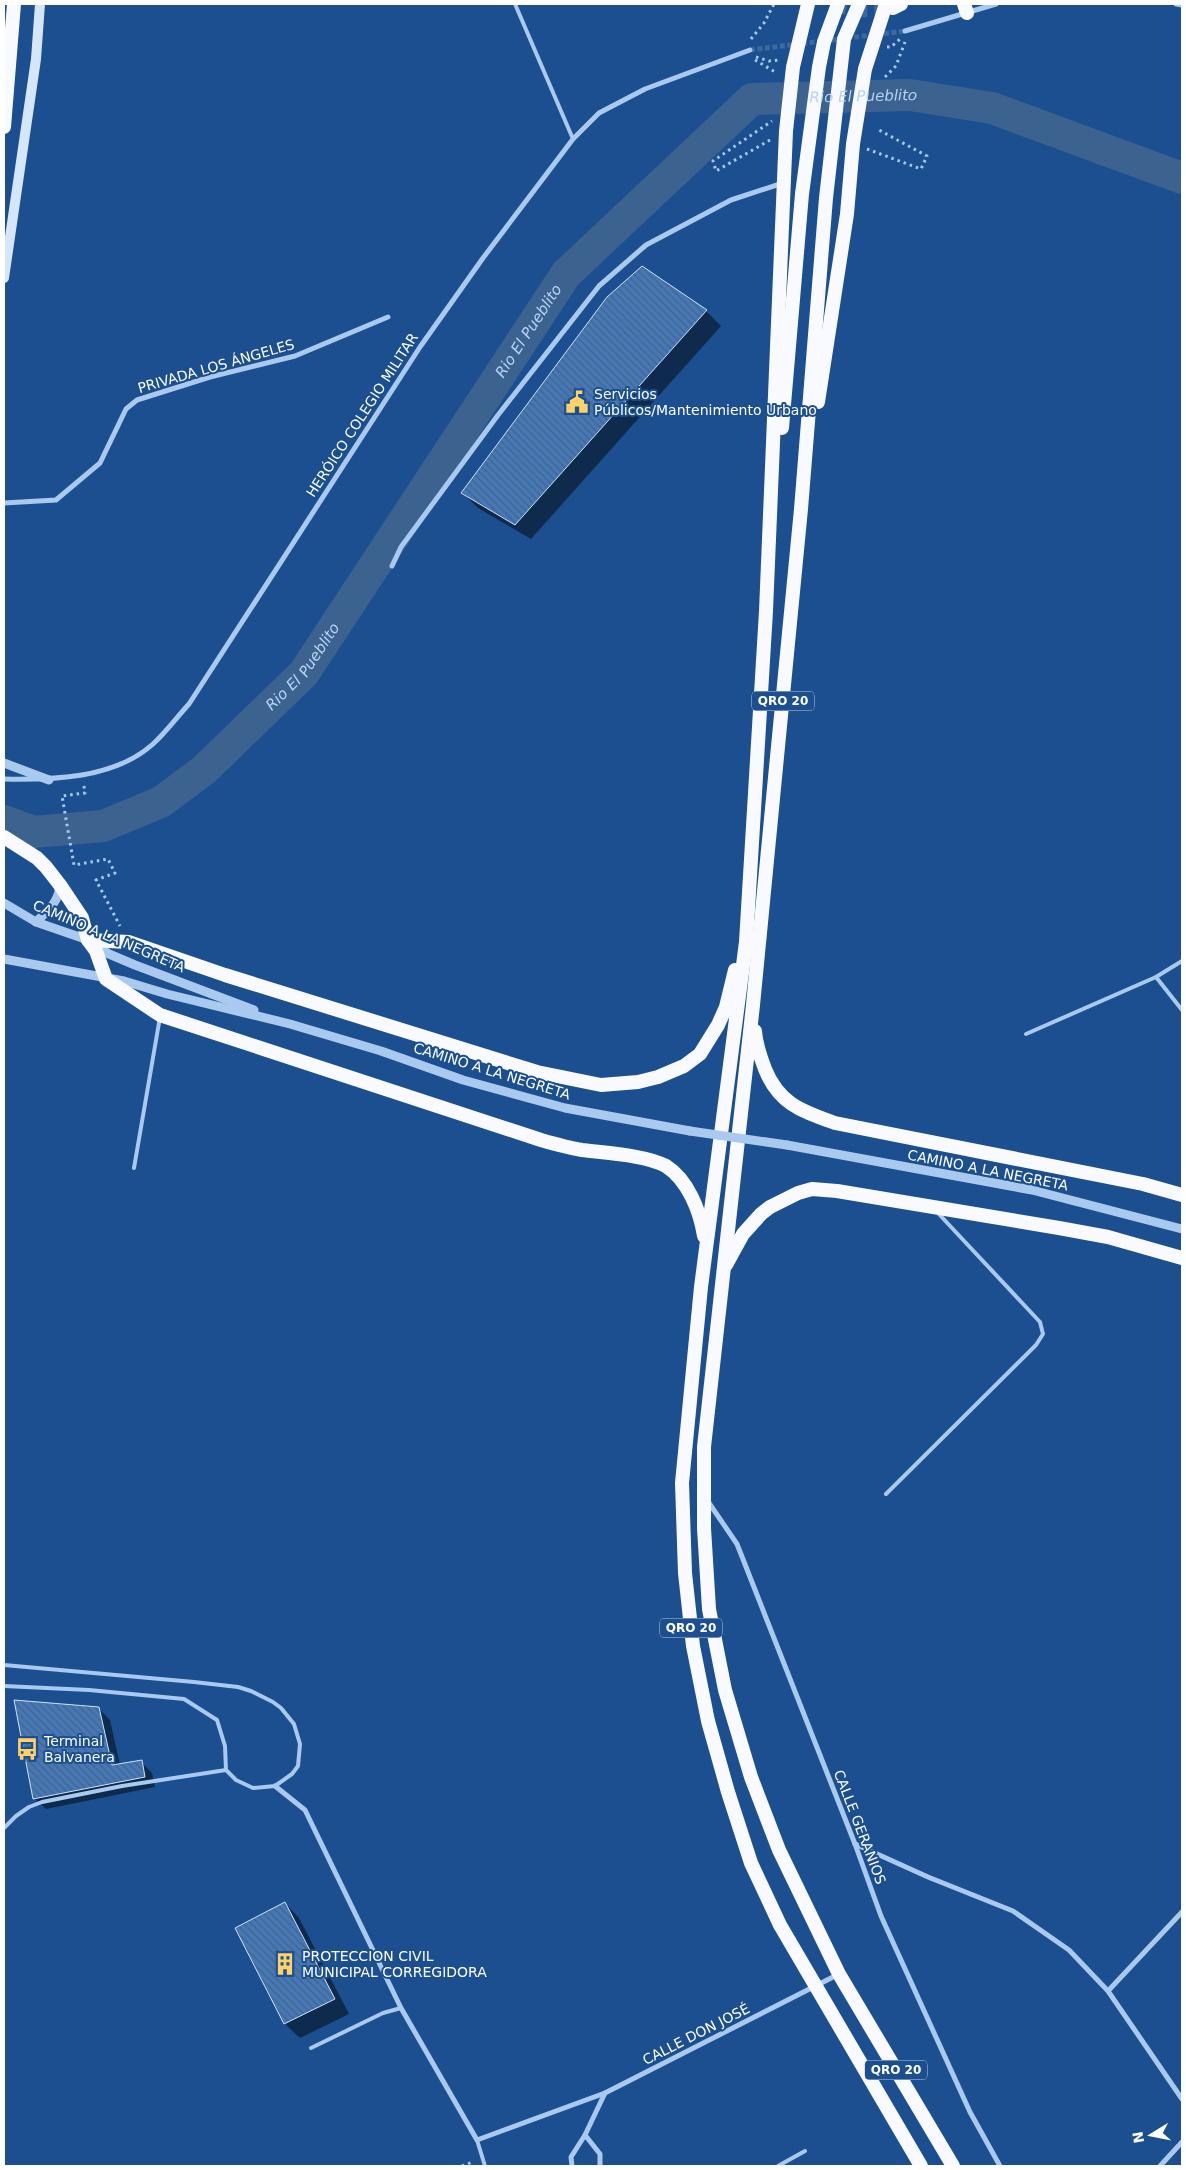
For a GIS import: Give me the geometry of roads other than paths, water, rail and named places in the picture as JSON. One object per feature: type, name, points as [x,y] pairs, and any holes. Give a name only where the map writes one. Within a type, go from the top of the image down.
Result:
[{"type":"highway","points":[[4,127],[14,4]]},
{"type":"highway","points":[[766,611],[786,131],[795,58],[808,4]]},
{"type":"highway","name":"QRO 20","points":[[838,4],[824,42],[819,67],[802,194],[766,611],[746,942],[706,1247],[682,1483],[685,1572],[693,1646],[708,1721],[751,1863],[780,1925],[815,1988],[921,2166]]},
{"type":"highway","name":"QRO 20","points":[[859,4],[844,38],[826,198],[801,509],[753,1005],[704,1447],[709,1609],[725,1690],[751,1777],[779,1850],[839,1974],[954,2166]]},
{"type":"highway","points":[[801,509],[847,214],[853,144],[865,69],[894,5]]},
{"type":"highway","points":[[4,837],[37,858],[60,885],[82,918],[88,940],[96,951],[106,979],[160,1015],[541,1140],[580,1150],[617,1154],[664,1165],[675,1172],[693,1200],[699,1215],[706,1247]]},
{"type":"highway","points":[[88,940],[128,942],[225,975],[537,1072],[601,1085],[638,1082],[658,1077],[684,1066],[700,1054],[718,1025],[726,1007],[737,961],[746,942]]},
{"type":"highway","points":[[753,1005],[759,1055],[769,1079],[789,1103],[806,1113],[835,1123],[1143,1184],[1182,1195]]},
{"type":"highway","points":[[722,1272],[743,1234],[761,1214],[776,1203],[798,1193],[812,1190],[837,1191],[1108,1237],[1182,1258]]},
{"type":"main road","points":[[4,278],[36,59],[40,4]]},
{"type":"street","points":[[907,30],[966,8],[996,4]]},
{"type":"street","points":[[1176,4],[1182,5]]},
{"type":"street","name":"HERÓICO COLEGIO MILITAR","points":[[4,779],[49,780],[73,778],[121,764],[152,745],[189,704],[420,347],[483,258],[574,138],[599,113],[645,89],[750,50]]},
{"type":"street","points":[[392,566],[401,547],[498,415],[599,286],[646,245],[730,200],[783,183]]},
{"type":"street","name":"PRIVADA LOS ÁNGELES","points":[[4,503],[56,500],[100,463],[126,409],[137,400],[210,377],[295,356],[388,317]]},
{"type":"street","points":[[4,763],[49,780]]},
{"type":"street","points":[[36,922],[54,905],[59,895],[60,885]]},
{"type":"street","name":"CAMINO A LA NEGRETA","points":[[4,903],[36,922],[88,940],[110,954],[135,965],[290,1024]]},
{"type":"street","name":"CAMINO A LA NEGRETA","points":[[4,959],[124,981],[162,993],[290,1024],[381,1051],[463,1080],[564,1108],[690,1131],[788,1145],[1032,1190],[1182,1229]]},
{"type":"street","name":"CALLE GERANIOS","points":[[704,1495],[737,1544],[855,1844],[881,1916],[970,2112],[1000,2166]]},
{"type":"street","points":[[275,1786],[304,1810],[401,2008],[477,2140]]},
{"type":"street","points":[[855,1844],[928,1877],[1013,1911],[1069,1950],[1108,1991],[1182,2099]]},
{"type":"street","points":[[1108,1991],[1182,1912]]},
{"type":"street","name":"CALLE DON JOSÉ","points":[[477,2140],[605,2093],[815,1988],[839,1974]]},
{"type":"street","points":[[572,2166],[571,2157],[585,2135],[605,2093]]},
{"type":"street","points":[[585,2135],[600,2154],[600,2166]]},
{"type":"street","points":[[1160,2166],[1182,2142]]},
{"type":"lane","points":[[515,4],[574,138]]},
{"type":"lane","points":[[1026,1034],[1156,977],[1182,961]]},
{"type":"lane","points":[[1156,977],[1182,1010]]},
{"type":"lane","points":[[134,1168],[160,1015]]},
{"type":"lane","points":[[886,1494],[1036,1345],[1043,1334],[1040,1322],[934,1208]]},
{"type":"lane","points":[[4,1665],[229,1686],[263,1696],[273,1702],[288,1716],[298,1734],[300,1744],[298,1766],[292,1774],[275,1786],[253,1788],[245,1786],[226,1770],[225,1746],[216,1720],[184,1699],[89,1690],[4,1686]]},
{"type":"lane","points":[[4,1828],[16,1816],[42,1802],[131,1784],[226,1770]]},
{"type":"lane","points":[[311,2048],[383,2013],[401,2008]]},
{"type":"lane","points":[[477,2140],[485,2166]]},
{"type":"lane","points":[[778,2166],[805,2151]]},
{"type":"waterway","name":"Rio El Pueblito","points":[[4,821],[34,832],[103,826],[161,802],[204,770],[304,673],[566,274],[752,99],[910,95],[992,108],[1182,178]]},
{"type":"tunnel","points":[[833,4],[863,10],[893,8]]},
{"type":"tunnel","points":[[750,50],[905,31]]},
{"type":"place","name":"Servicios Públicos/Mantenimiento Urbano","points":[[577,402]]},
{"type":"place","name":"Terminal Balvanera","points":[[27,1749]]},
{"type":"place","name":"PROTECCION CIVIL MUNICIPAL CORREGIDORA","points":[[285,1964]]}]
